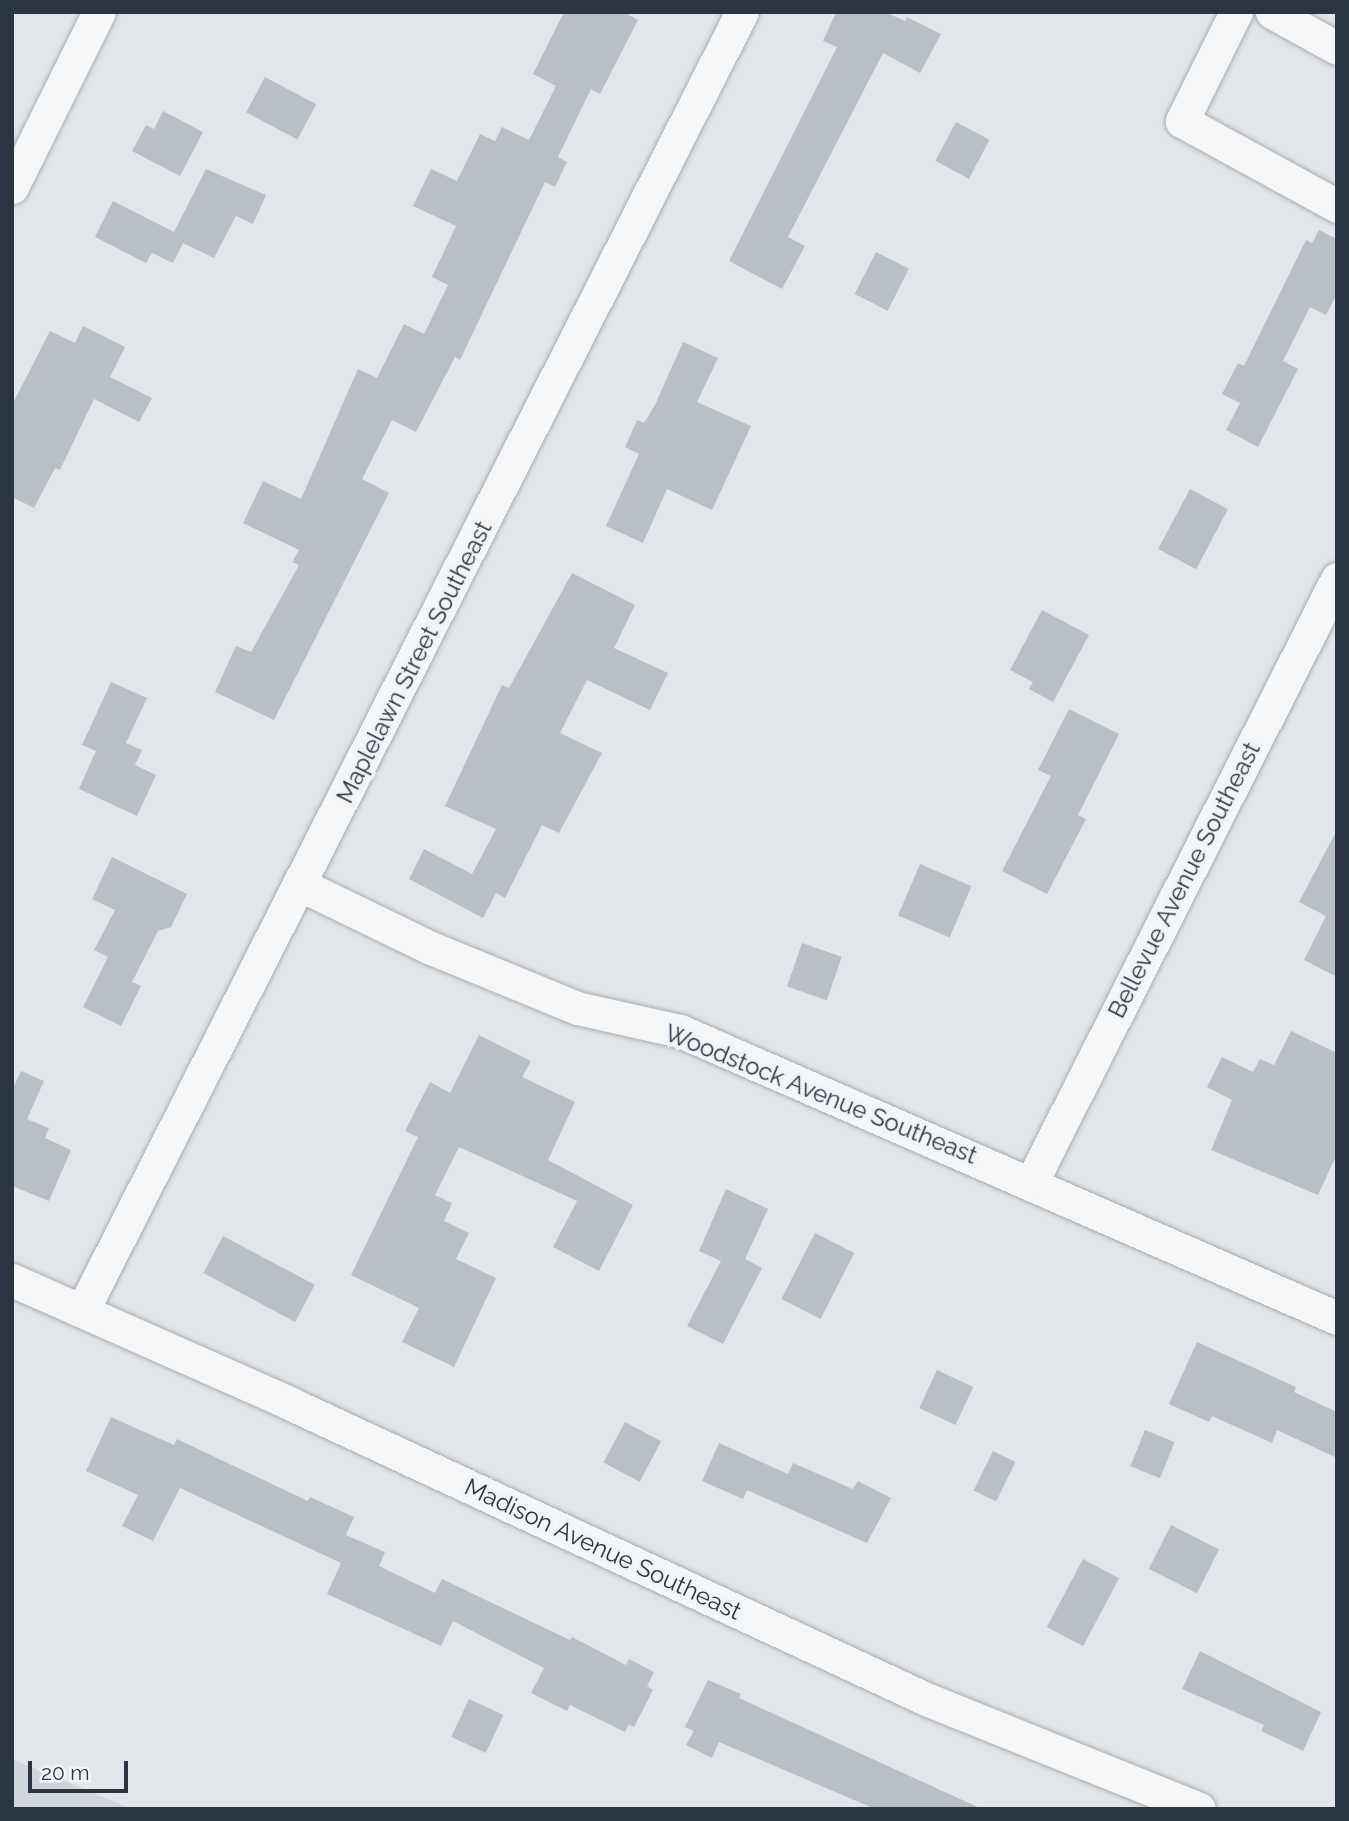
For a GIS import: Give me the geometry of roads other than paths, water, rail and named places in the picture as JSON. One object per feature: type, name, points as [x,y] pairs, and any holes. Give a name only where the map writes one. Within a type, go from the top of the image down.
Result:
[{"type":"street","points":[[12,187],[99,12]]},
{"type":"street","name":"Maplelawn Street Southeast","points":[[82,1311],[301,886],[743,12]]},
{"type":"street","points":[[1236,12],[1182,121],[1337,206]]},
{"type":"street","points":[[1272,12],[1335,47]]},
{"type":"street","name":"Bellevue Avenue Southeast","points":[[1032,1181],[1337,579]]},
{"type":"street","name":"Woodstock Avenue Southeast","points":[[301,886],[431,948],[577,1008],[680,1031],[1032,1181],[1337,1318]]},
{"type":"street","name":"Madison Avenue Southeast","points":[[12,1280],[926,1699],[1199,1809]]}]
